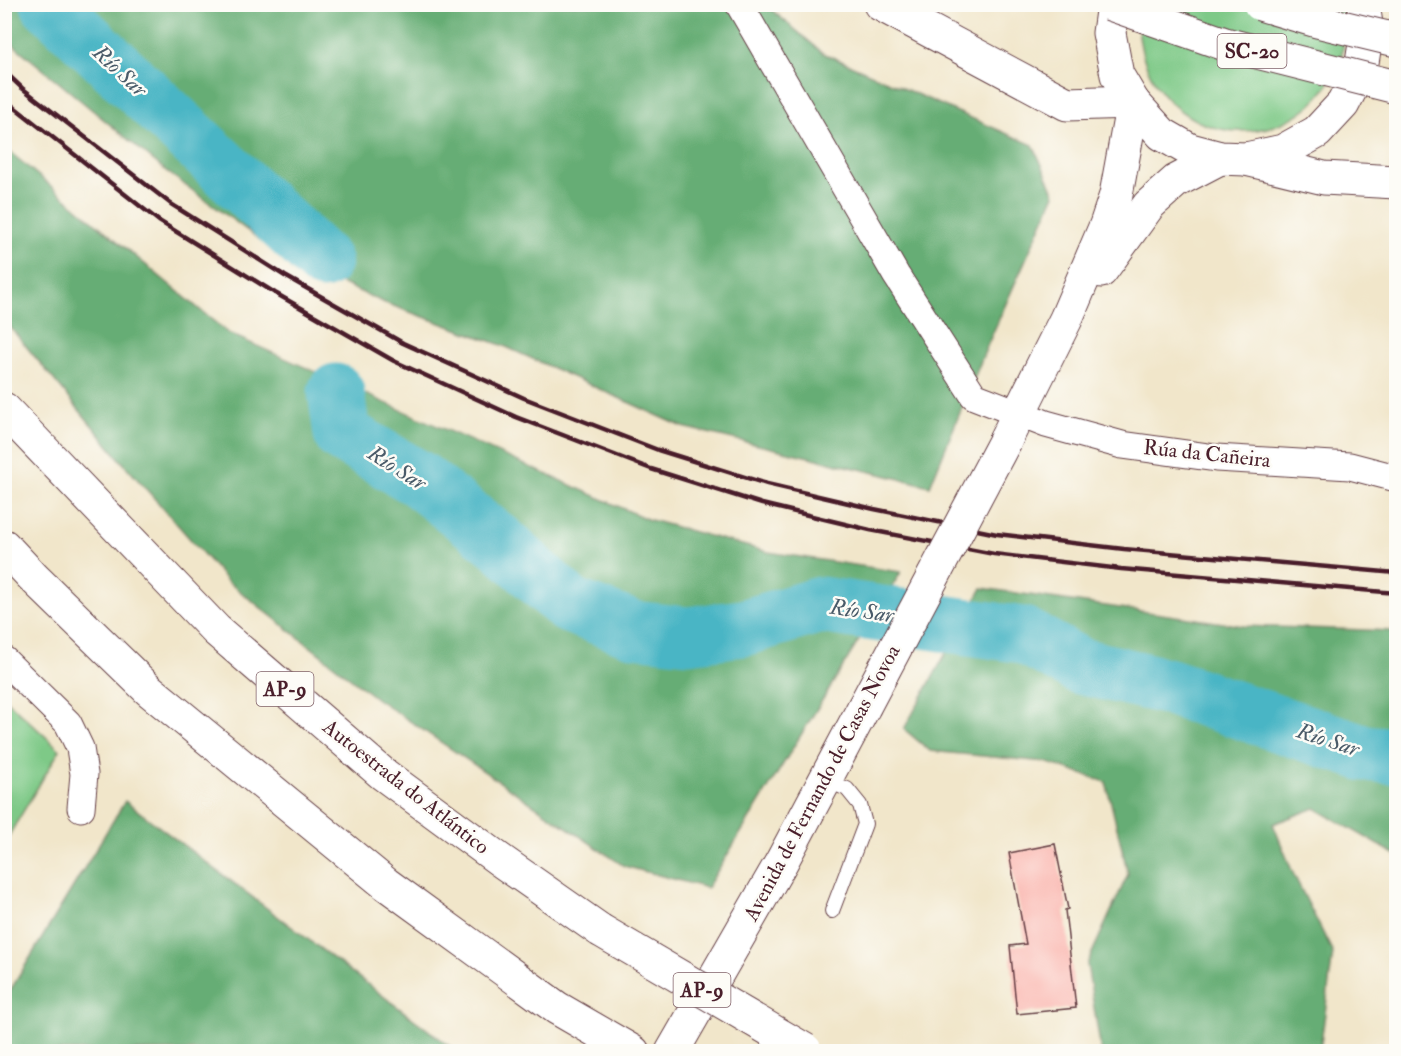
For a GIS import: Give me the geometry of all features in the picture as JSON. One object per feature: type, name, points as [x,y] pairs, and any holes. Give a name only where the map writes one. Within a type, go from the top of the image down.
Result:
[{"type":"main road","points":[[880,4],[1067,104],[1133,102]]},
{"type":"main road","name":"Avenida de Fernando de Casas Novoa","points":[[1112,4],[1109,33],[1117,75],[1133,102],[1162,134],[1190,150],[1233,158]]},
{"type":"main road","name":"SC-20","points":[[1112,4],[1224,44],[1396,87]]},
{"type":"main road","name":"SC-20","points":[[1260,4],[1317,21],[1396,40]]},
{"type":"main road","name":"Avenida de Fernando de Casas Novoa","points":[[1066,319],[1149,205],[1176,181],[1233,158],[1283,151],[1317,132],[1343,104],[1361,69],[1367,31],[1363,4]]},
{"type":"main road","name":"Avenida de Fernando de Casas Novoa","points":[[672,1052],[826,780],[1012,428],[1066,319],[1106,225],[1116,195],[1133,102]]},
{"type":"main road","points":[[1233,158],[1324,178],[1396,182]]},
{"type":"main road","name":"Autoestrada do Atlántico","points":[[4,409],[216,630],[383,774],[500,861],[600,930],[806,1051]]},
{"type":"main road","points":[[4,546],[150,690],[386,884],[557,1008],[633,1052]]},
{"type":"street","name":"Rúa da Cañeira","points":[[739,4],[896,275],[974,396],[1012,428],[1046,424],[1122,445],[1216,458],[1350,466],[1396,478]]},
{"type":"street","points":[[4,660],[68,723],[80,748],[84,774],[81,808]]},
{"type":"lane","points":[[826,780],[847,789],[860,805],[865,824],[832,911]]},
{"type":"green space","points":[[5,4],[766,5],[823,53],[1033,145],[1055,194],[988,344],[930,486],[683,427],[504,346],[385,303],[285,258],[166,171],[5,38]]},
{"type":"green space","points":[[1141,5],[1342,5],[1344,37],[1342,53],[1337,68],[1318,97],[1294,117],[1267,128],[1237,131],[1208,125],[1182,112],[1160,89],[1144,59],[1141,46],[1138,25]]},
{"type":"green space","points":[[5,148],[228,333],[647,519],[768,552],[901,572],[707,888],[624,866],[377,699],[228,582],[124,464],[5,321]]},
{"type":"green space","points":[[982,588],[1244,626],[1396,631],[1396,855],[1315,808],[1273,824],[1293,873],[1333,953],[1320,1051],[1101,1051],[1087,964],[1128,874],[1106,782],[1045,762],[930,751],[904,729]]},
{"type":"green space","points":[[4,698],[60,750],[5,842],[4,842]]},
{"type":"green space","points":[[125,801],[456,1051],[5,1051],[5,999]]},
{"type":"building","points":[[1055,844],[1068,909],[1065,910],[1076,1008],[1017,1014],[1010,946],[1026,944],[1009,853]]},
{"type":"waterway","name":"Río Sar","points":[[49,4],[323,261]]},
{"type":"waterway","name":"Río Sar","points":[[336,392],[342,434],[420,480],[501,543],[569,605],[633,629],[688,635],[743,628],[820,605],[1023,635],[1080,666],[1170,687],[1365,753],[1396,756]]},
{"type":"railway","points":[[4,71],[22,88],[171,204],[285,276],[403,343],[524,398],[658,450],[767,484],[997,534],[1124,549],[1396,573]]},
{"type":"railway","points":[[4,99],[159,221],[275,293],[394,361],[516,417],[651,469],[762,504],[870,530],[994,554],[1121,569],[1396,593]]}]
